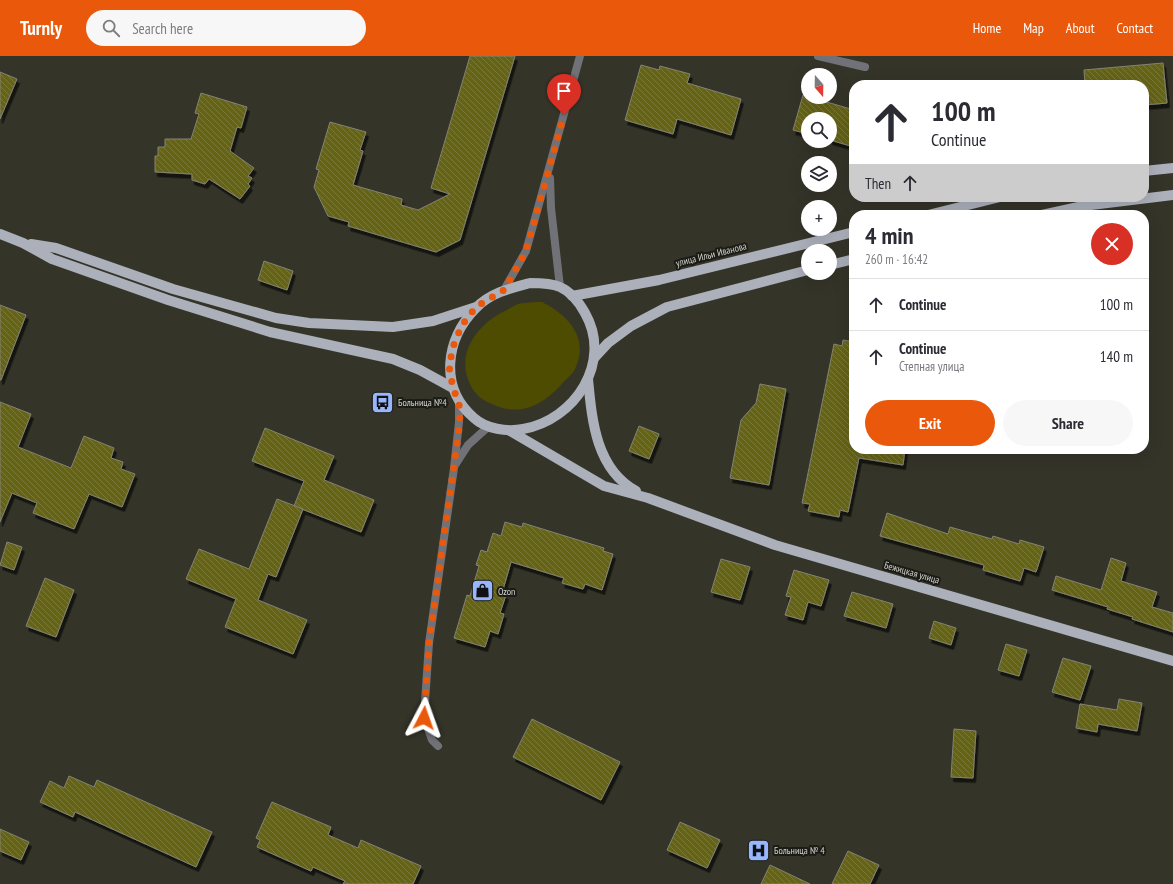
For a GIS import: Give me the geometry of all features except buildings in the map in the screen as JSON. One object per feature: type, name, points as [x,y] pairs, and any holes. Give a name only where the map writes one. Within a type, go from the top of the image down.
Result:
[{"type":"main road","points":[[1149,170],[1173,168]]},
{"type":"main road","points":[[1149,198],[1173,195]]},
{"type":"main road","points":[[948,210],[980,202]]},
{"type":"main road","points":[[1065,210],[1116,202]]},
{"type":"main road","name":"улица Ильи Иванова","points":[[572,296],[651,281],[849,233]]},
{"type":"main road","points":[[0,234],[23,243],[52,259],[175,303],[270,332],[393,359],[420,370],[453,388]]},
{"type":"main road","points":[[23,243],[56,248],[174,288],[276,318],[309,323],[393,326],[433,321],[476,307],[504,290],[530,283],[547,284],[560,287],[580,303],[588,317],[594,333],[595,357],[588,379],[577,398],[566,409],[549,420],[530,428],[510,431]]},
{"type":"main road","points":[[837,263],[849,260]]},
{"type":"main road","points":[[595,357],[608,343],[631,326],[667,307],[801,272]]},
{"type":"main road","points":[[476,307],[462,325],[454,344],[449,366],[453,388],[459,403],[475,419],[490,426],[510,431],[604,486],[648,498]]},
{"type":"main road","points":[[588,379],[598,442],[606,463],[626,486],[648,498]]},
{"type":"main road","name":"Бежицкая улица","points":[[648,498],[775,545],[1173,661]]},
{"type":"street","points":[[504,290],[526,251],[580,56]]},
{"type":"street","points":[[818,56],[865,67]]},
{"type":"street","points":[[550,167],[551,208],[560,287]]},
{"type":"street","points":[[438,746],[432,740],[424,718],[429,643],[460,422],[459,403]]},
{"type":"street","points":[[454,468],[468,445],[490,426]]},
{"type":"shaded area","points":[[542,302],[560,314],[574,329],[580,347],[579,358],[575,369],[546,399],[530,407],[521,409],[502,408],[485,401],[474,391],[466,372],[465,361],[467,350],[472,340],[487,323],[513,306],[522,303]]},
{"type":"place","name":"Больница №4","points":[[383,402]]},
{"type":"place","name":"Ozon","points":[[483,591]]},
{"type":"place","name":"Больница № 4","points":[[758,850]]},
{"type":"route","points":[[424,718],[429,643],[460,422],[459,403],[453,388],[449,366],[454,344],[462,325],[476,307],[504,290],[526,251],[539,210],[564,115]]}]
